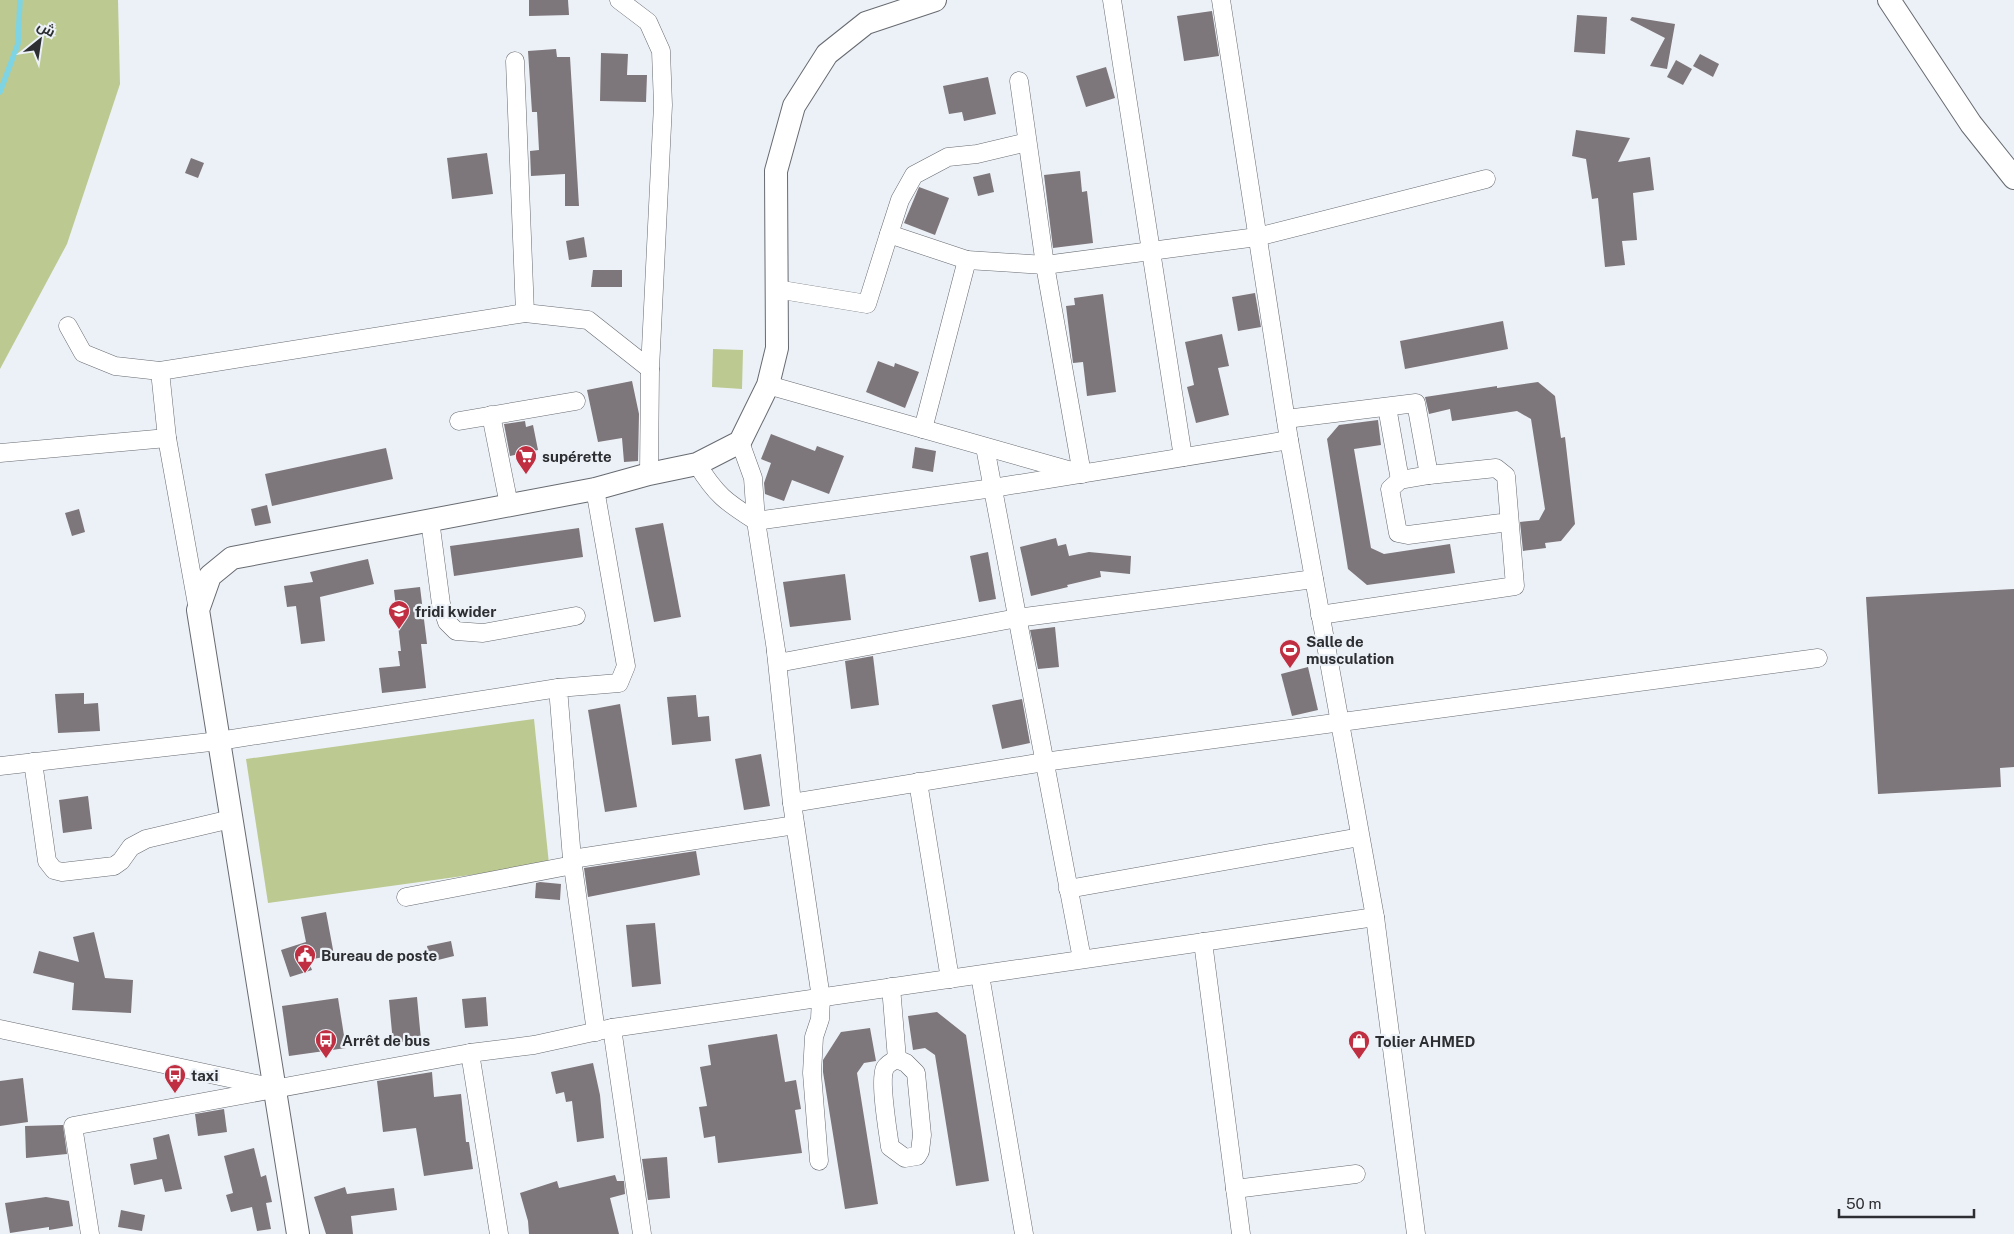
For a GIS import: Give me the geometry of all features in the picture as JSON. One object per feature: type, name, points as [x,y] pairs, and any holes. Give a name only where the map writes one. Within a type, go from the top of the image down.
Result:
[{"type":"main road","points":[[298,1234],[198,610],[210,576],[232,558],[595,489],[649,474],[698,464],[740,442],[768,385],[777,348],[776,171],[794,106],[827,54],[866,23],[934,0]]},
{"type":"main road","points":[[1889,0],[1971,124],[2014,178]]},
{"type":"street","points":[[619,0],[648,22],[661,51],[663,105],[650,369],[649,474]]},
{"type":"street","points":[[1112,0],[1183,457]]},
{"type":"street","points":[[1221,0],[1289,440],[1375,916],[1416,1234]]},
{"type":"street","points":[[515,61],[525,313]]},
{"type":"street","points":[[1019,81],[1026,142],[1045,266],[1082,474]]},
{"type":"street","points":[[776,289],[867,304],[900,200],[914,176],[948,157],[978,154],[1026,142]]},
{"type":"street","points":[[889,234],[967,260],[1045,266],[1257,237],[1486,179]]},
{"type":"street","points":[[923,429],[967,260]]},
{"type":"street","points":[[68,326],[83,353],[115,366],[160,371],[525,313],[588,320],[650,369]]},
{"type":"street","points":[[160,371],[167,438],[198,610]]},
{"type":"street","points":[[768,385],[1082,474]]},
{"type":"street","points":[[459,421],[576,401]]},
{"type":"street","points":[[1286,418],[1416,403],[1430,475]]},
{"type":"street","points":[[1387,407],[1400,480]]},
{"type":"street","points":[[491,416],[509,505]]},
{"type":"street","points":[[0,453],[167,438]]},
{"type":"street","points":[[698,464],[709,484],[726,502],[756,521],[993,488],[1289,440]]},
{"type":"street","points":[[740,442],[753,478],[756,521],[778,663],[1017,618],[1314,578]]},
{"type":"street","points":[[986,447],[1082,959]]},
{"type":"street","points":[[1320,615],[1515,586],[1506,476],[1496,468],[1400,480],[1390,488],[1398,534],[1408,535],[1509,522]]},
{"type":"street","points":[[0,766],[219,741],[558,688],[619,684],[626,666],[595,489]]},
{"type":"street","points":[[430,520],[446,622],[456,631],[482,633],[576,616]]},
{"type":"street","points":[[776,649],[792,803],[821,998],[820,1019],[814,1037],[812,1073],[819,1161]]},
{"type":"street","points":[[792,803],[1044,762],[1818,658]]},
{"type":"street","points":[[558,688],[572,862],[642,1234]]},
{"type":"street","points":[[33,762],[47,861],[54,870],[62,872],[114,866],[121,861],[131,847],[146,839],[231,819]]},
{"type":"street","points":[[918,782],[950,979]]},
{"type":"street","points":[[406,897],[572,862],[795,825]]},
{"type":"street","points":[[1068,889],[1360,836]]},
{"type":"street","points":[[90,1234],[73,1126],[470,1053],[534,1045],[604,1030],[1375,916]]},
{"type":"street","points":[[1203,942],[1240,1234]]},
{"type":"street","points":[[980,975],[1024,1234]]},
{"type":"street","points":[[891,987],[897,1059]]},
{"type":"street","points":[[0,1029],[274,1088]]},
{"type":"street","points":[[470,1053],[499,1234]]},
{"type":"street","points":[[897,1059],[906,1063],[916,1073],[922,1135],[920,1151],[917,1156],[905,1158],[890,1147],[883,1083],[884,1069],[897,1059]]},
{"type":"street","points":[[1235,1189],[1356,1174]]},
{"type":"green space","points":[[0,0],[118,0],[120,84],[67,244],[0,369]]},
{"type":"green space","points":[[713,349],[743,350],[742,389],[712,387]]},
{"type":"green space","points":[[534,719],[549,864],[268,903],[246,759]]},
{"type":"building","points":[[529,0],[568,0],[569,15],[529,16]]},
{"type":"building","points":[[1212,11],[1219,56],[1184,61],[1177,16]]},
{"type":"building","points":[[1577,15],[1607,17],[1605,54],[1574,52]]},
{"type":"building","points":[[1632,17],[1675,24],[1667,69],[1650,66],[1665,38],[1630,20]]},
{"type":"building","points":[[556,49],[557,57],[570,57],[579,206],[565,206],[565,174],[531,176],[530,151],[539,150],[537,112],[532,112],[528,51]]},
{"type":"building","points":[[601,53],[628,54],[627,75],[647,75],[646,102],[600,101]]},
{"type":"building","points":[[1700,54],[1719,64],[1713,77],[1693,66]]},
{"type":"building","points":[[1676,60],[1692,69],[1683,85],[1667,77]]},
{"type":"building","points":[[1106,67],[1115,98],[1086,107],[1076,76]]},
{"type":"building","points":[[988,77],[996,114],[964,121],[962,112],[949,114],[943,86]]},
{"type":"building","points":[[1576,130],[1630,138],[1618,162],[1650,157],[1654,190],[1633,193],[1637,240],[1622,241],[1625,265],[1605,267],[1598,198],[1592,199],[1586,159],[1572,156]]},
{"type":"building","points":[[487,153],[493,194],[452,199],[447,158]]},
{"type":"building","points":[[191,158],[204,163],[198,178],[185,173]]},
{"type":"building","points":[[1080,171],[1082,192],[1087,191],[1093,243],[1053,248],[1044,175]]},
{"type":"building","points":[[990,173],[994,192],[978,196],[973,177]]},
{"type":"building","points":[[919,187],[949,198],[935,235],[904,223]]},
{"type":"building","points":[[584,237],[587,257],[569,260],[566,241]]},
{"type":"building","points":[[593,270],[622,270],[622,287],[591,287]]},
{"type":"building","points":[[1255,293],[1261,327],[1238,331],[1232,297]]},
{"type":"building","points":[[1103,294],[1116,392],[1087,396],[1083,362],[1073,363],[1066,306],[1075,305],[1074,298]]},
{"type":"building","points":[[1503,321],[1508,349],[1405,369],[1400,341]]},
{"type":"building","points":[[1222,334],[1229,366],[1218,368],[1229,415],[1196,423],[1187,387],[1194,385],[1185,342]]},
{"type":"building","points":[[878,361],[894,367],[895,363],[919,372],[905,408],[866,392]]},
{"type":"building","points":[[632,381],[639,414],[638,461],[624,462],[622,438],[598,442],[587,390]]},
{"type":"building","points":[[1538,382],[1555,396],[1561,438],[1565,437],[1575,524],[1561,541],[1545,543],[1546,548],[1523,551],[1520,522],[1539,520],[1545,509],[1531,419],[1517,411],[1452,421],[1450,409],[1429,414],[1425,397]]},
{"type":"building","points":[[1378,420],[1381,445],[1354,449],[1371,548],[1384,554],[1450,544],[1455,573],[1367,585],[1348,569],[1327,439],[1339,425]]},
{"type":"building","points":[[525,421],[526,427],[533,425],[538,450],[510,456],[504,424]]},
{"type":"building","points":[[771,434],[815,451],[817,446],[844,456],[829,494],[792,480],[784,501],[765,494],[764,483],[771,463],[761,459]]},
{"type":"building","points":[[915,447],[936,451],[933,472],[912,468]]},
{"type":"building","points":[[386,448],[393,479],[272,506],[265,474]]},
{"type":"building","points":[[267,505],[271,523],[255,526],[251,509]]},
{"type":"building","points":[[79,509],[85,532],[72,536],[65,513]]},
{"type":"building","points":[[663,523],[681,617],[654,622],[635,528]]},
{"type":"building","points":[[579,528],[583,557],[454,576],[450,546]]},
{"type":"building","points":[[1056,538],[1058,546],[1066,544],[1069,556],[1089,552],[1131,556],[1130,574],[1100,571],[1101,577],[1031,596],[1020,547]]},
{"type":"building","points":[[988,552],[996,599],[979,602],[970,556]]},
{"type":"building","points":[[368,559],[374,584],[320,597],[325,641],[301,644],[296,606],[287,607],[284,586],[313,582],[310,572]]},
{"type":"building","points":[[845,574],[851,620],[790,627],[783,582]]},
{"type":"building","points":[[420,587],[427,644],[421,644],[426,688],[382,693],[379,668],[400,666],[398,651],[401,651],[394,590]]},
{"type":"building","points":[[2014,589],[2014,767],[2000,768],[2001,787],[1878,794],[1866,597]]},
{"type":"building","points":[[1055,627],[1059,667],[1038,669],[1030,630]]},
{"type":"building","points":[[873,656],[879,705],[851,709],[845,661]]},
{"type":"building","points":[[1308,667],[1318,710],[1292,716],[1281,674]]},
{"type":"building","points":[[84,693],[84,704],[98,703],[100,731],[58,733],[55,694]]},
{"type":"building","points":[[696,695],[698,717],[709,716],[711,741],[672,745],[667,697]]},
{"type":"building","points":[[1022,699],[1030,743],[1002,749],[992,705]]},
{"type":"building","points":[[620,704],[637,807],[605,812],[588,710]]},
{"type":"building","points":[[761,754],[770,806],[744,810],[735,759]]},
{"type":"building","points":[[88,796],[92,829],[63,833],[59,800]]},
{"type":"building","points":[[696,851],[700,875],[588,897],[584,868]]},
{"type":"building","points":[[536,883],[561,884],[560,900],[535,898]]},
{"type":"building","points":[[326,912],[334,955],[308,960],[312,970],[290,977],[281,950],[306,942],[301,917]]},
{"type":"building","points":[[655,923],[661,984],[632,987],[626,925]]},
{"type":"building","points":[[94,932],[105,978],[133,980],[131,1013],[72,1010],[74,983],[33,973],[39,951],[79,962],[73,937]]},
{"type":"building","points":[[451,941],[454,956],[430,962],[427,946]]},
{"type":"building","points":[[417,997],[421,1040],[393,1043],[389,1000]]},
{"type":"building","points":[[486,997],[488,1026],[465,1028],[462,999]]},
{"type":"building","points":[[338,998],[346,1048],[289,1056],[282,1006]]},
{"type":"building","points":[[937,1012],[966,1035],[989,1181],[956,1186],[935,1055],[925,1048],[913,1050],[908,1016]]},
{"type":"building","points":[[870,1028],[876,1061],[864,1063],[857,1073],[878,1204],[845,1209],[823,1072],[823,1060],[841,1032]]},
{"type":"building","points":[[777,1034],[785,1082],[796,1080],[801,1109],[795,1110],[802,1153],[718,1163],[715,1136],[704,1138],[699,1107],[707,1106],[700,1067],[711,1065],[708,1045]]},
{"type":"building","points":[[593,1063],[600,1095],[604,1138],[577,1142],[572,1101],[566,1102],[564,1092],[556,1094],[551,1072]]},
{"type":"building","points":[[432,1072],[434,1097],[461,1094],[466,1142],[469,1142],[473,1169],[424,1176],[416,1128],[383,1132],[377,1081]]},
{"type":"building","points":[[23,1078],[28,1122],[0,1126],[0,1081]]},
{"type":"building","points":[[224,1109],[227,1132],[198,1136],[195,1114]]},
{"type":"building","points":[[63,1125],[67,1154],[26,1158],[25,1126]]},
{"type":"building","points":[[169,1134],[182,1189],[165,1192],[162,1179],[134,1185],[130,1164],[157,1159],[153,1138]]},
{"type":"building","points":[[254,1148],[261,1177],[266,1175],[272,1202],[266,1203],[271,1229],[257,1231],[252,1207],[231,1212],[226,1195],[233,1193],[224,1156]]},
{"type":"building","points":[[667,1157],[670,1198],[648,1200],[642,1159]]},
{"type":"building","points":[[615,1175],[617,1181],[624,1181],[625,1194],[610,1198],[619,1234],[529,1234],[528,1221],[520,1193],[557,1181],[559,1188]]},
{"type":"building","points":[[345,1187],[347,1194],[394,1188],[397,1210],[351,1216],[353,1234],[326,1234],[314,1197]]},
{"type":"building","points":[[46,1197],[69,1201],[73,1226],[49,1230],[49,1227],[10,1233],[5,1203]]},
{"type":"building","points":[[121,1210],[145,1215],[142,1231],[118,1227]]},
{"type":"waterway","points":[[0,92],[18,44],[20,0]]},
{"type":"place","name":"supérette","points":[[526,475]]},
{"type":"place","name":"fridi kwider","points":[[399,630]]},
{"type":"place","name":"Salle de musculation","points":[[1290,669]]},
{"type":"place","name":"Bureau de poste","points":[[305,974]]},
{"type":"place","name":"Arrêt de bus","points":[[326,1059]]},
{"type":"place","name":"Tolier AHMED","points":[[1359,1060]]},
{"type":"place","name":"taxi","points":[[175,1094]]}]
